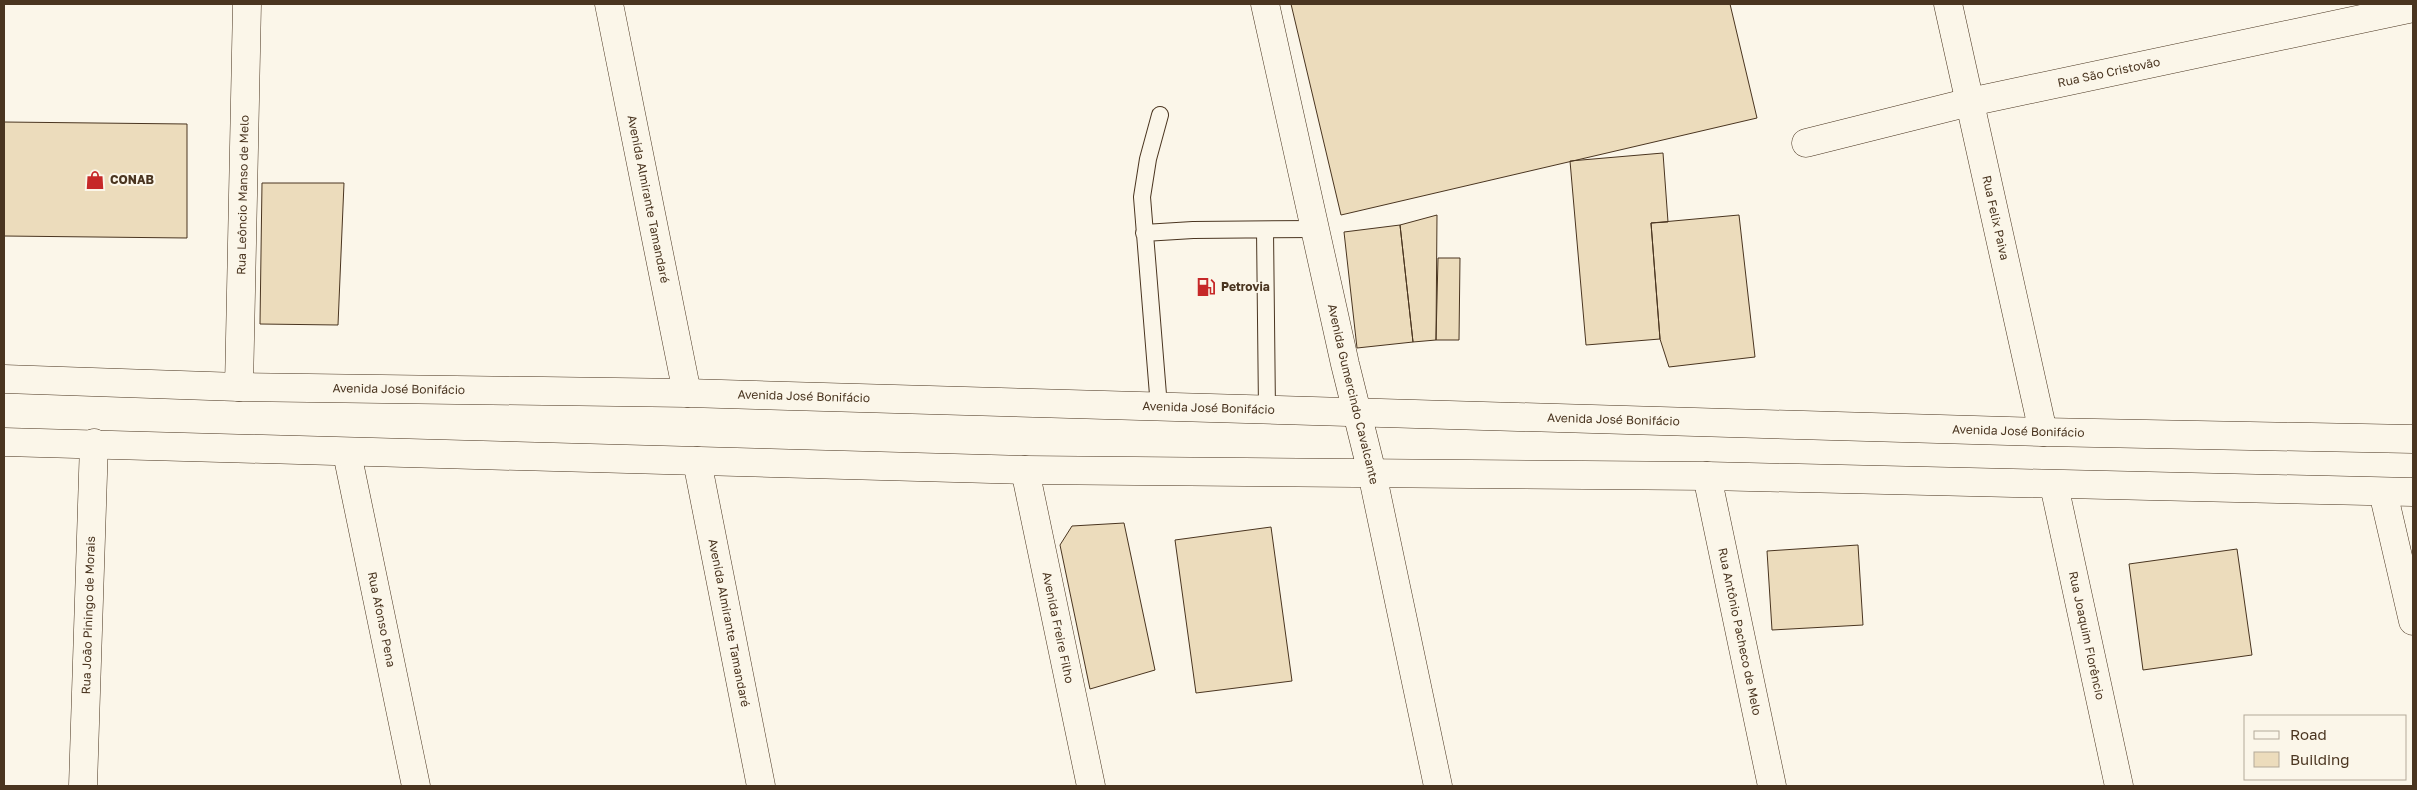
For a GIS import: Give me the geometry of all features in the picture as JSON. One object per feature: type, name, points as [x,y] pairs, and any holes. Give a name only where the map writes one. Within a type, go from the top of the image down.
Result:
[{"type":"main road","name":"Rua Leôncio Manso de Melo","points":[[239,386],[248,4]]},
{"type":"main road","name":"Avenida Almirante Tamandaré","points":[[609,4],[687,393]]},
{"type":"main road","name":"Avenida Gumercindo Cavalcante","points":[[1265,4],[1314,229],[1372,474],[1438,786]]},
{"type":"main road","name":"Rua Felix Paiva","points":[[1948,4],[2043,432]]},
{"type":"main road","name":"Rua São Cristovão","points":[[1806,143],[1970,102],[2413,8]]},
{"type":"main road","name":"Avenida José Bonifácio","points":[[4,379],[239,386],[687,393],[2043,432],[2413,440]]},
{"type":"main road","points":[[4,442],[348,453],[697,460],[1025,470],[1708,476],[2413,492]]},
{"type":"main road","name":"Rua João Piningo de Morais","points":[[83,786],[94,444]]},
{"type":"main road","name":"Rua Afonso Pena","points":[[348,453],[416,786]]},
{"type":"main road","name":"Avenida Almirante Tamandaré","points":[[697,460],[762,786]]},
{"type":"main road","name":"Avenida Freire Filho","points":[[1025,470],[1091,786]]},
{"type":"main road","name":"Rua Antônio Pacheco de Melo","points":[[1708,476],[1772,786]]},
{"type":"main road","name":"Rua Joaquim Florêncio","points":[[2054,485],[2119,786]]},
{"type":"main road","points":[[2383,492],[2413,621]]},
{"type":"lane","points":[[1159,407],[1142,197],[1148,159],[1160,116]]},
{"type":"lane","points":[[1144,234],[1193,230],[1314,229]]},
{"type":"lane","points":[[1265,230],[1267,410]]},
{"type":"building","points":[[1291,4],[1730,4],[1757,118],[1341,215]]},
{"type":"building","name":"CONAB","points":[[4,122],[187,124],[187,238],[4,236]]},
{"type":"building","points":[[1663,153],[1668,222],[1651,223],[1660,339],[1586,345],[1570,161]]},
{"type":"building","points":[[262,183],[344,183],[338,325],[260,324]]},
{"type":"building","points":[[1437,215],[1436,340],[1413,342],[1400,225]]},
{"type":"building","points":[[1739,215],[1755,357],[1669,367],[1660,339],[1651,223]]},
{"type":"building","points":[[1400,225],[1413,342],[1357,348],[1344,232]]},
{"type":"building","points":[[1438,258],[1460,258],[1459,340],[1436,340]]},
{"type":"building","points":[[1124,523],[1155,670],[1090,689],[1060,545],[1072,526]]},
{"type":"building","points":[[1271,527],[1292,681],[1196,693],[1175,540]]},
{"type":"building","points":[[1858,545],[1863,625],[1772,630],[1767,551]]},
{"type":"building","points":[[2237,549],[2252,655],[2143,670],[2129,564]]},
{"type":"place","name":"CONAB","points":[[95,180]]},
{"type":"place","name":"Petrovia","points":[[1206,287]]}]
